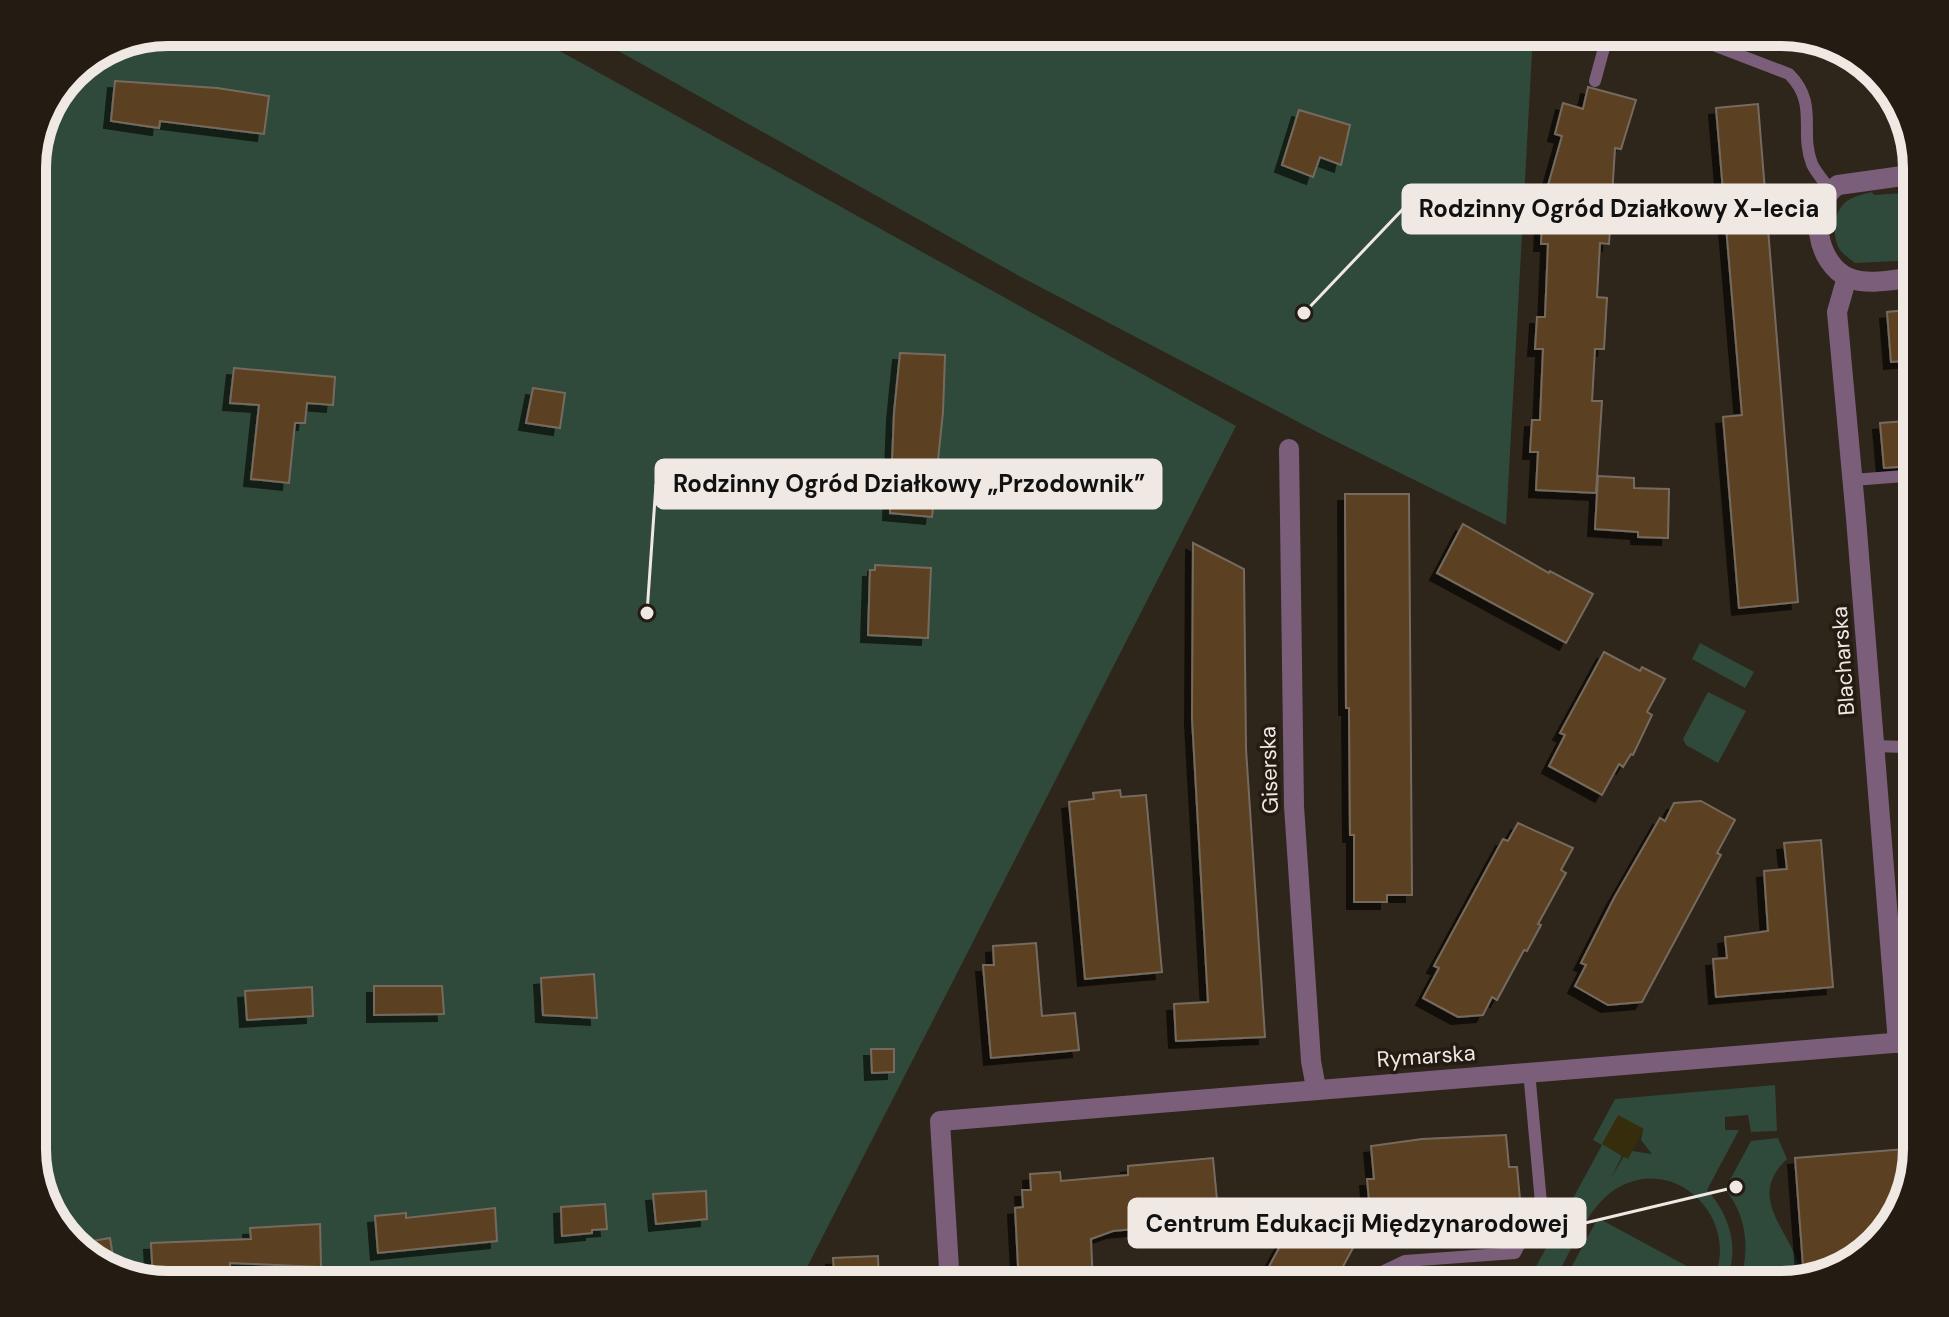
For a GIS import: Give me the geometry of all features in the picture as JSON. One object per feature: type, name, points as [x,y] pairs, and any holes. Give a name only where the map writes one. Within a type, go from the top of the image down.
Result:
[{"type":"street","points":[[1903,176],[1854,181],[1830,190],[1819,212],[1821,245],[1834,269],[1861,282],[1903,278]]},
{"type":"street","name":"Blacharska","points":[[1847,277],[1837,312],[1873,746],[1903,1000]]},
{"type":"street","name":"Giserska","points":[[1289,449],[1294,806],[1311,1061],[1316,1088]]},
{"type":"street","name":"Rymarska","points":[[949,1271],[940,1121],[1903,1042]]},
{"type":"lane","points":[[1595,81],[1604,46]]},
{"type":"lane","points":[[1717,46],[1789,74],[1798,83],[1805,97],[1812,163],[1830,190]]},
{"type":"lane","points":[[1853,480],[1903,476]]},
{"type":"lane","points":[[1873,746],[1903,747]]},
{"type":"lane","points":[[1384,1271],[1405,1261],[1515,1253],[1541,1203],[1529,1071]]},
{"type":"green space","points":[[168,46],[551,46],[1236,426],[805,1271],[153,1270],[137,1267],[100,1250],[82,1235],[62,1210],[48,1172],[46,1157],[46,160],[50,137],[71,94],[107,62],[129,53]]},
{"type":"green space","points":[[609,46],[1532,46],[1506,525],[1323,435],[1021,277]]},
{"type":"green space","points":[[1903,193],[1903,261],[1855,263],[1840,250],[1835,231],[1836,217],[1842,205],[1859,195]]},
{"type":"green space","points":[[1700,643],[1754,672],[1745,688],[1692,659]]},
{"type":"green space","points":[[1708,692],[1746,711],[1718,763],[1686,745],[1683,739]]},
{"type":"green space","points":[[1775,1085],[1777,1131],[1751,1132],[1748,1115],[1725,1117],[1725,1130],[1739,1130],[1707,1190],[1722,1211],[1731,1235],[1729,1271],[1715,1271],[1719,1260],[1719,1236],[1711,1215],[1696,1197],[1678,1184],[1656,1179],[1633,1181],[1610,1193],[1593,1211],[1560,1271],[1534,1271],[1602,1145],[1593,1140],[1615,1099]],"holes":[[[1643,1129],[1641,1140],[1652,1154],[1632,1151],[1628,1158],[1624,1156],[1611,1178],[1622,1156],[1603,1144]]]},
{"type":"green space","points":[[1778,1138],[1787,1159],[1775,1174],[1770,1189],[1771,1204],[1799,1269],[1742,1271],[1745,1235],[1738,1211],[1725,1189],[1751,1141]]},
{"type":"green space","points":[[1598,1218],[1696,1271],[1569,1271]]},
{"type":"sand","points":[[1618,1115],[1644,1129],[1628,1159],[1602,1144]]},
{"type":"building","points":[[115,81],[217,88],[269,96],[264,134],[160,121],[159,128],[111,121]]},
{"type":"building","points":[[1588,87],[1636,100],[1621,149],[1615,148],[1609,244],[1600,243],[1597,297],[1607,298],[1604,349],[1595,349],[1592,401],[1602,401],[1596,493],[1536,490],[1538,452],[1530,452],[1532,420],[1540,420],[1543,349],[1535,349],[1537,317],[1545,317],[1548,244],[1541,244],[1543,203],[1562,136],[1555,134],[1563,103],[1583,109]]},
{"type":"building","points":[[1758,104],[1798,602],[1739,608],[1723,417],[1742,415],[1716,108]]},
{"type":"building","points":[[1299,110],[1350,125],[1341,165],[1320,157],[1313,177],[1282,165]]},
{"type":"building","points":[[1903,310],[1903,361],[1891,362],[1887,312]]},
{"type":"building","points":[[900,353],[945,355],[943,412],[932,517],[890,513]]},
{"type":"building","points":[[234,368],[335,377],[333,405],[307,403],[305,423],[295,423],[289,483],[251,479],[259,405],[230,403]]},
{"type":"building","points":[[533,388],[565,393],[560,428],[526,423]]},
{"type":"building","points":[[1903,421],[1903,467],[1884,468],[1880,423]]},
{"type":"building","points":[[1598,476],[1634,478],[1634,488],[1669,489],[1668,538],[1638,537],[1638,532],[1595,529]]},
{"type":"building","points":[[1345,494],[1409,494],[1412,895],[1387,895],[1387,902],[1354,902],[1349,708],[1346,708]]},
{"type":"building","points":[[1463,524],[1593,594],[1566,643],[1437,573]]},
{"type":"building","points":[[1193,543],[1244,569],[1246,749],[1265,1037],[1176,1041],[1174,1004],[1208,1002],[1192,718]]},
{"type":"building","points":[[875,565],[931,568],[928,638],[868,635],[870,570],[875,570]]},
{"type":"building","points":[[1604,652],[1640,671],[1642,667],[1665,679],[1647,712],[1652,715],[1633,755],[1623,767],[1619,764],[1602,795],[1549,766],[1565,735],[1560,733]]},
{"type":"building","points":[[1120,790],[1121,797],[1146,795],[1162,972],[1085,979],[1069,802],[1094,799],[1093,793]]},
{"type":"building","points":[[1701,801],[1735,820],[1717,853],[1721,855],[1642,1002],[1608,1005],[1575,986],[1586,965],[1581,963],[1660,818],[1665,821],[1674,803]]},
{"type":"building","points":[[1518,823],[1573,848],[1561,870],[1566,873],[1527,951],[1524,950],[1497,1000],[1492,997],[1483,1015],[1458,1017],[1423,998],[1439,968],[1434,966],[1503,839],[1508,841]]},
{"type":"building","points":[[1821,840],[1833,987],[1716,997],[1713,959],[1727,958],[1725,937],[1768,931],[1764,871],[1787,869],[1784,843]]},
{"type":"building","points":[[1036,943],[1042,1016],[1075,1013],[1079,1050],[991,1058],[983,965],[994,965],[993,946]]},
{"type":"building","points":[[594,974],[597,1018],[543,1015],[541,978]]},
{"type":"building","points":[[374,986],[442,986],[444,1014],[374,1015]]},
{"type":"building","points":[[312,987],[313,1016],[247,1020],[245,991]]},
{"type":"building","points":[[871,1049],[894,1049],[894,1072],[872,1073]]},
{"type":"building","points":[[1506,1135],[1509,1167],[1517,1167],[1520,1199],[1370,1211],[1367,1179],[1374,1179],[1371,1146],[1422,1139]]},
{"type":"building","points":[[1903,1149],[1896,1188],[1873,1229],[1835,1258],[1803,1269],[1795,1158]]},
{"type":"building","points":[[1213,1158],[1219,1221],[1113,1231],[1091,1239],[1092,1271],[1018,1271],[1015,1208],[1023,1207],[1022,1190],[1031,1190],[1030,1174],[1060,1172],[1061,1181],[1128,1175],[1128,1166]]},
{"type":"building","points":[[706,1191],[707,1219],[656,1224],[653,1194]]},
{"type":"building","points":[[1304,1202],[1361,1233],[1341,1271],[1267,1271]]},
{"type":"building","points":[[605,1204],[607,1229],[562,1236],[561,1207]]},
{"type":"building","points":[[495,1208],[497,1241],[378,1253],[375,1216],[406,1213],[406,1218]]},
{"type":"building","points":[[320,1224],[321,1267],[230,1263],[230,1268],[152,1270],[151,1243],[251,1239],[250,1228]]},
{"type":"building","points":[[110,1238],[113,1257],[100,1250],[90,1242]]},
{"type":"building","points":[[878,1256],[879,1271],[834,1271],[833,1258]]},
{"type":"place","name":"Rodzinny Ogród Działkowy X-lecia","points":[[1304,313]]},
{"type":"place","name":"Rodzinny Ogród Działkowy „Przodownik”","points":[[647,613]]},
{"type":"place","name":"Centrum Edukacji Międzynarodowej","points":[[1736,1187]]}]
